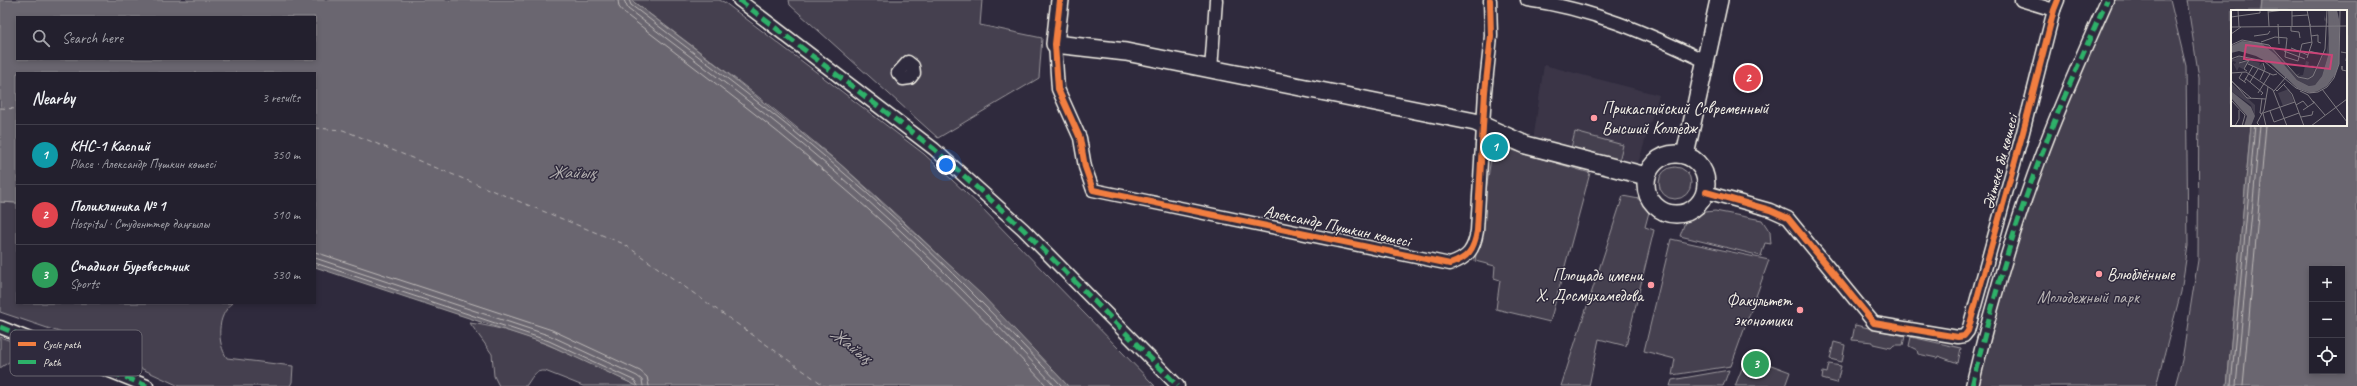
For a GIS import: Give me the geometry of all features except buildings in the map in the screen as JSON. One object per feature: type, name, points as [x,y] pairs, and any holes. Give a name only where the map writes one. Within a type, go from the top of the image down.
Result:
[{"type":"street","points":[[739,0],[934,149],[1023,229],[1178,386]]},
{"type":"street","points":[[1060,0],[1054,44],[1126,52],[1475,122],[1526,145],[1646,176]]},
{"type":"street","points":[[1211,70],[1216,0]]},
{"type":"street","points":[[1483,126],[1491,36],[1490,0]]},
{"type":"street","points":[[1527,0],[1572,8],[1644,33],[1706,61]]},
{"type":"street","points":[[1685,155],[1719,0]]},
{"type":"street","points":[[2021,0],[2056,5]]},
{"type":"street","points":[[1972,386],[2005,263],[2043,149],[2107,0]]},
{"type":"street","name":"Әйтеке би көшесі","points":[[1706,192],[1770,210],[1788,218],[1874,323],[1958,337],[1964,336],[1968,331],[2023,132],[2056,5]]},
{"type":"street","name":"Александр Пушкин көшесі","points":[[1054,44],[1058,89],[1080,138],[1085,167],[1093,190],[1450,264],[1468,256],[1475,245],[1483,126]]},
{"type":"street","points":[[1674,154],[1685,155],[1692,158],[1702,169],[1706,180],[1706,192],[1701,202],[1694,209],[1675,215],[1665,213],[1656,207],[1649,199],[1646,190],[1646,176],[1656,162],[1664,156],[1674,154]]},
{"type":"street","points":[[0,327],[10,331]]},
{"type":"street","points":[[122,376],[147,386]]},
{"type":"shaded area","name":"Прикаспийский Современный Высший Колледж","points":[[1544,65],[1659,95],[1637,167],[1533,141]]},
{"type":"green space","points":[[631,0],[719,0],[724,2],[924,154],[979,205],[1155,386],[1068,386],[957,272],[870,190],[815,142],[711,60]]},
{"type":"green space","points":[[789,0],[982,0],[980,25],[1042,38],[1039,78],[938,138],[790,5]]},
{"type":"green space","name":"Молодежный парк","points":[[2111,0],[2170,0],[2186,66],[2188,246],[2181,292],[2156,386],[1972,386],[2043,149]]},
{"type":"green space","points":[[2187,0],[2262,0],[2261,10],[2231,10],[2231,126],[2251,126],[2227,386],[2175,386],[2182,360],[2198,260],[2199,78]]},
{"type":"green space","points":[[1575,132],[1623,145],[1619,161],[1571,148]]},
{"type":"green space","points":[[1502,147],[1590,173],[1550,322],[1496,309],[1500,280],[1494,278],[1495,266],[1475,261],[1492,152],[1501,154]]},
{"type":"green space","points":[[1675,167],[1681,168],[1688,174],[1691,183],[1690,189],[1684,196],[1675,199],[1669,198],[1662,192],[1659,183],[1660,177],[1666,170]]},
{"type":"green space","points":[[1623,196],[1639,199],[1649,212],[1645,227],[1654,230],[1626,346],[1599,339],[1589,386],[1561,386]]},
{"type":"green space","points":[[0,202],[16,203],[16,304],[232,304],[227,308],[223,315],[220,329],[221,345],[227,358],[293,366],[292,382],[290,386],[179,386],[142,369],[142,330],[53,330],[0,312]]},
{"type":"green space","points":[[1715,211],[1762,220],[1770,232],[1771,244],[1765,243],[1761,256],[1680,236],[1685,222],[1705,212]]},
{"type":"green space","points":[[1671,239],[1769,260],[1731,366],[1672,375],[1675,359],[1644,351]]},
{"type":"green space","points":[[470,323],[492,327],[535,340],[576,357],[637,386],[583,386],[545,371],[541,371],[532,377],[526,386],[499,386],[494,376],[492,354]]},
{"type":"green space","points":[[1855,325],[1905,336],[1903,345],[1894,345],[1891,348],[1873,344],[1873,342],[1852,340]]},
{"type":"green space","points":[[0,337],[10,341],[10,361],[0,368]]},
{"type":"green space","points":[[1911,337],[1961,348],[1958,363],[1938,356],[1937,358],[1918,354],[1917,350],[1909,346]]},
{"type":"green space","points":[[1834,342],[1845,345],[1842,362],[1830,359]]},
{"type":"green space","points":[[1747,356],[1790,372],[1785,386],[1735,386]]},
{"type":"green space","points":[[1829,364],[1841,366],[1837,383],[1822,379],[1823,372],[1827,373]]},
{"type":"green space","points":[[1729,370],[1723,386],[1670,386],[1672,380]]},
{"type":"water","name":"Жайық","points":[[0,0],[631,0],[722,69],[840,164],[982,295],[1068,386],[637,386],[547,344],[316,267],[316,72],[16,72],[16,203],[0,202]]},
{"type":"water","points":[[2262,0],[2357,0],[2357,386],[2227,386],[2251,126],[2347,126],[2347,10],[2261,10]]},
{"type":"ferry route","points":[[0,108],[16,109]]},
{"type":"ferry route","points":[[316,128],[343,130],[624,244],[825,386]]},
{"type":"marked path","points":[[739,0],[934,149],[1023,229],[1178,386]]},
{"type":"marked path","points":[[1972,386],[1995,296],[2033,177],[2082,55],[2107,0]]},
{"type":"marked path","points":[[0,327],[10,331]]},
{"type":"marked path","points":[[122,376],[147,386]]},
{"type":"cycle path","points":[[1060,0],[1055,44],[1058,89],[1080,138],[1085,167],[1093,190],[1450,264],[1466,256],[1472,248],[1477,231],[1485,92],[1491,36],[1490,0]]},
{"type":"cycle path","points":[[1706,192],[1770,210],[1788,218],[1874,323],[1958,337],[1964,336],[1968,331],[2023,132],[2054,10],[2058,0]]},
{"type":"place","name":"Поликлиника № 1","points":[[1748,78]]},
{"type":"place","name":"Прикаспийский Современный Высший Колледж","points":[[1594,118]]},
{"type":"place","name":"КНС-1 Каспий","points":[[1495,147]]},
{"type":"place","name":"Влюблённые","points":[[2099,274]]},
{"type":"place","name":"Площадь имени Х. Досмухамедова","points":[[1651,285]]},
{"type":"place","name":"Факультет экономики","points":[[1800,310]]},
{"type":"place","name":"Стадион Буревестник","points":[[1756,364]]}]
